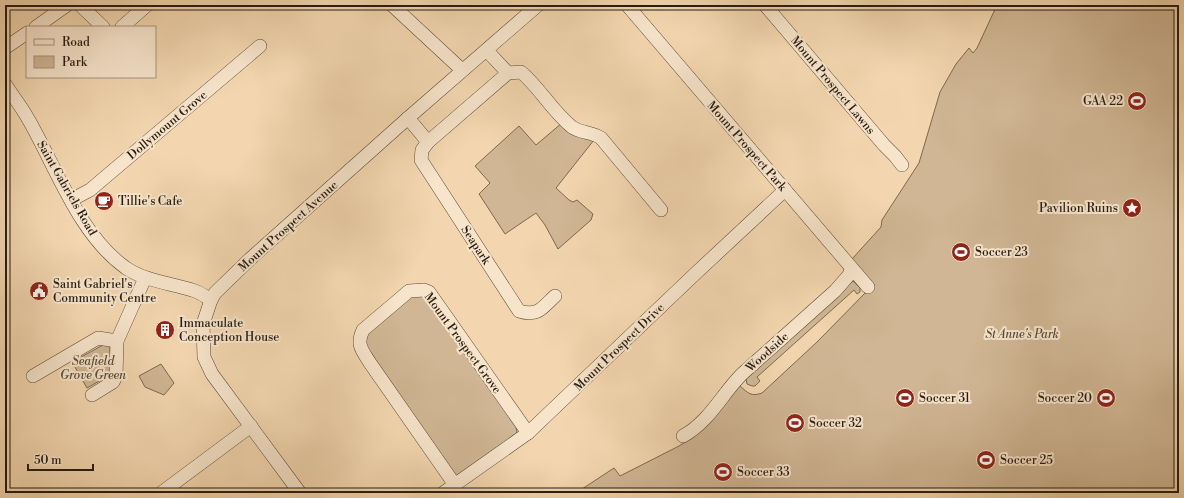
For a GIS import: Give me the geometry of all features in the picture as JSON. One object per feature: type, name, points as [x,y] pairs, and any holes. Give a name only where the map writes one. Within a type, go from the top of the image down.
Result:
[{"type":"street","points":[[37,26],[67,5]]},
{"type":"street","points":[[80,5],[102,26]]},
{"type":"street","points":[[123,26],[147,5]]},
{"type":"street","points":[[392,5],[462,70]]},
{"type":"street","name":"Mount Prospect Avenue","points":[[300,493],[212,374],[204,357],[203,324],[211,300],[215,293],[250,259],[462,70],[538,5]]},
{"type":"street","name":"Mount Prospect Park","points":[[627,5],[851,269],[868,287]]},
{"type":"street","name":"Mount Prospect Lawns","points":[[765,5],[902,165]]},
{"type":"street","points":[[5,48],[26,34]]},
{"type":"street","name":"Dollymount Grove","points":[[71,200],[90,190],[260,46]]},
{"type":"street","points":[[491,55],[508,73],[521,72],[531,80],[572,128],[595,134],[601,138],[661,210]]},
{"type":"street","name":"Seapark","points":[[508,73],[428,142],[422,150],[421,160],[519,311],[528,313],[539,312],[555,296]]},
{"type":"street","name":"Saint Gabriels Road","points":[[5,84],[10,100],[27,116],[88,229],[108,252],[126,267],[145,278],[195,291],[211,300]]},
{"type":"street","points":[[408,118],[428,142]]},
{"type":"street","name":"Mount Prospect Drive","points":[[443,493],[528,434],[696,272],[785,190]]},
{"type":"street","name":"Woodside","points":[[683,436],[700,425],[737,379],[834,291],[849,275],[851,269]]},
{"type":"street","points":[[92,395],[113,382],[116,376],[117,341],[145,278]]},
{"type":"street","name":"Mount Prospect Grove","points":[[455,485],[370,363],[360,346],[359,338],[363,330],[409,291],[424,290],[429,292],[528,434]]},
{"type":"street","points":[[33,376],[98,338],[117,341]]},
{"type":"street","points":[[161,493],[251,426]]},
{"type":"green space","name":"St Anne's Park","points":[[997,5],[1179,5],[1179,493],[576,493],[614,468],[620,476],[692,438],[736,387],[740,386],[755,395],[762,393],[817,342],[871,287],[852,259],[881,227],[882,220],[919,163],[940,92],[956,64],[969,48],[973,53],[977,48]]},
{"type":"green space","points":[[562,123],[594,140],[556,188],[569,200],[573,202],[577,200],[593,214],[591,220],[558,249],[545,225],[536,213],[505,234],[479,194],[490,183],[475,166],[519,126],[536,145]]},
{"type":"green space","points":[[853,281],[860,288],[860,292],[857,294],[854,290],[757,377],[760,381],[755,386],[747,384],[746,379]]},
{"type":"green space","points":[[423,293],[516,426],[517,433],[456,476],[364,343],[364,336],[410,294]]},
{"type":"green space","name":"Seafield Grove Green","points":[[103,345],[109,346],[110,348],[110,366],[108,376],[87,388],[72,362]]},
{"type":"green space","points":[[161,364],[174,383],[164,395],[145,387],[139,376]]},
{"type":"place","name":"GAA 22","points":[[1137,101]]},
{"type":"place","name":"Tillie's Cafe","points":[[104,201]]},
{"type":"place","name":"Pavilion Ruins","points":[[1132,208]]},
{"type":"place","name":"Soccer 23","points":[[961,252]]},
{"type":"place","name":"Saint Gabriel's Community Centre","points":[[39,291]]},
{"type":"place","name":"Immaculate Conception House","points":[[165,330]]},
{"type":"place","name":"Soccer 31","points":[[905,398]]},
{"type":"place","name":"Soccer 20","points":[[1106,398]]},
{"type":"place","name":"Soccer 32","points":[[795,423]]},
{"type":"place","name":"Soccer 25","points":[[986,460]]},
{"type":"place","name":"Soccer 33","points":[[723,472]]}]
